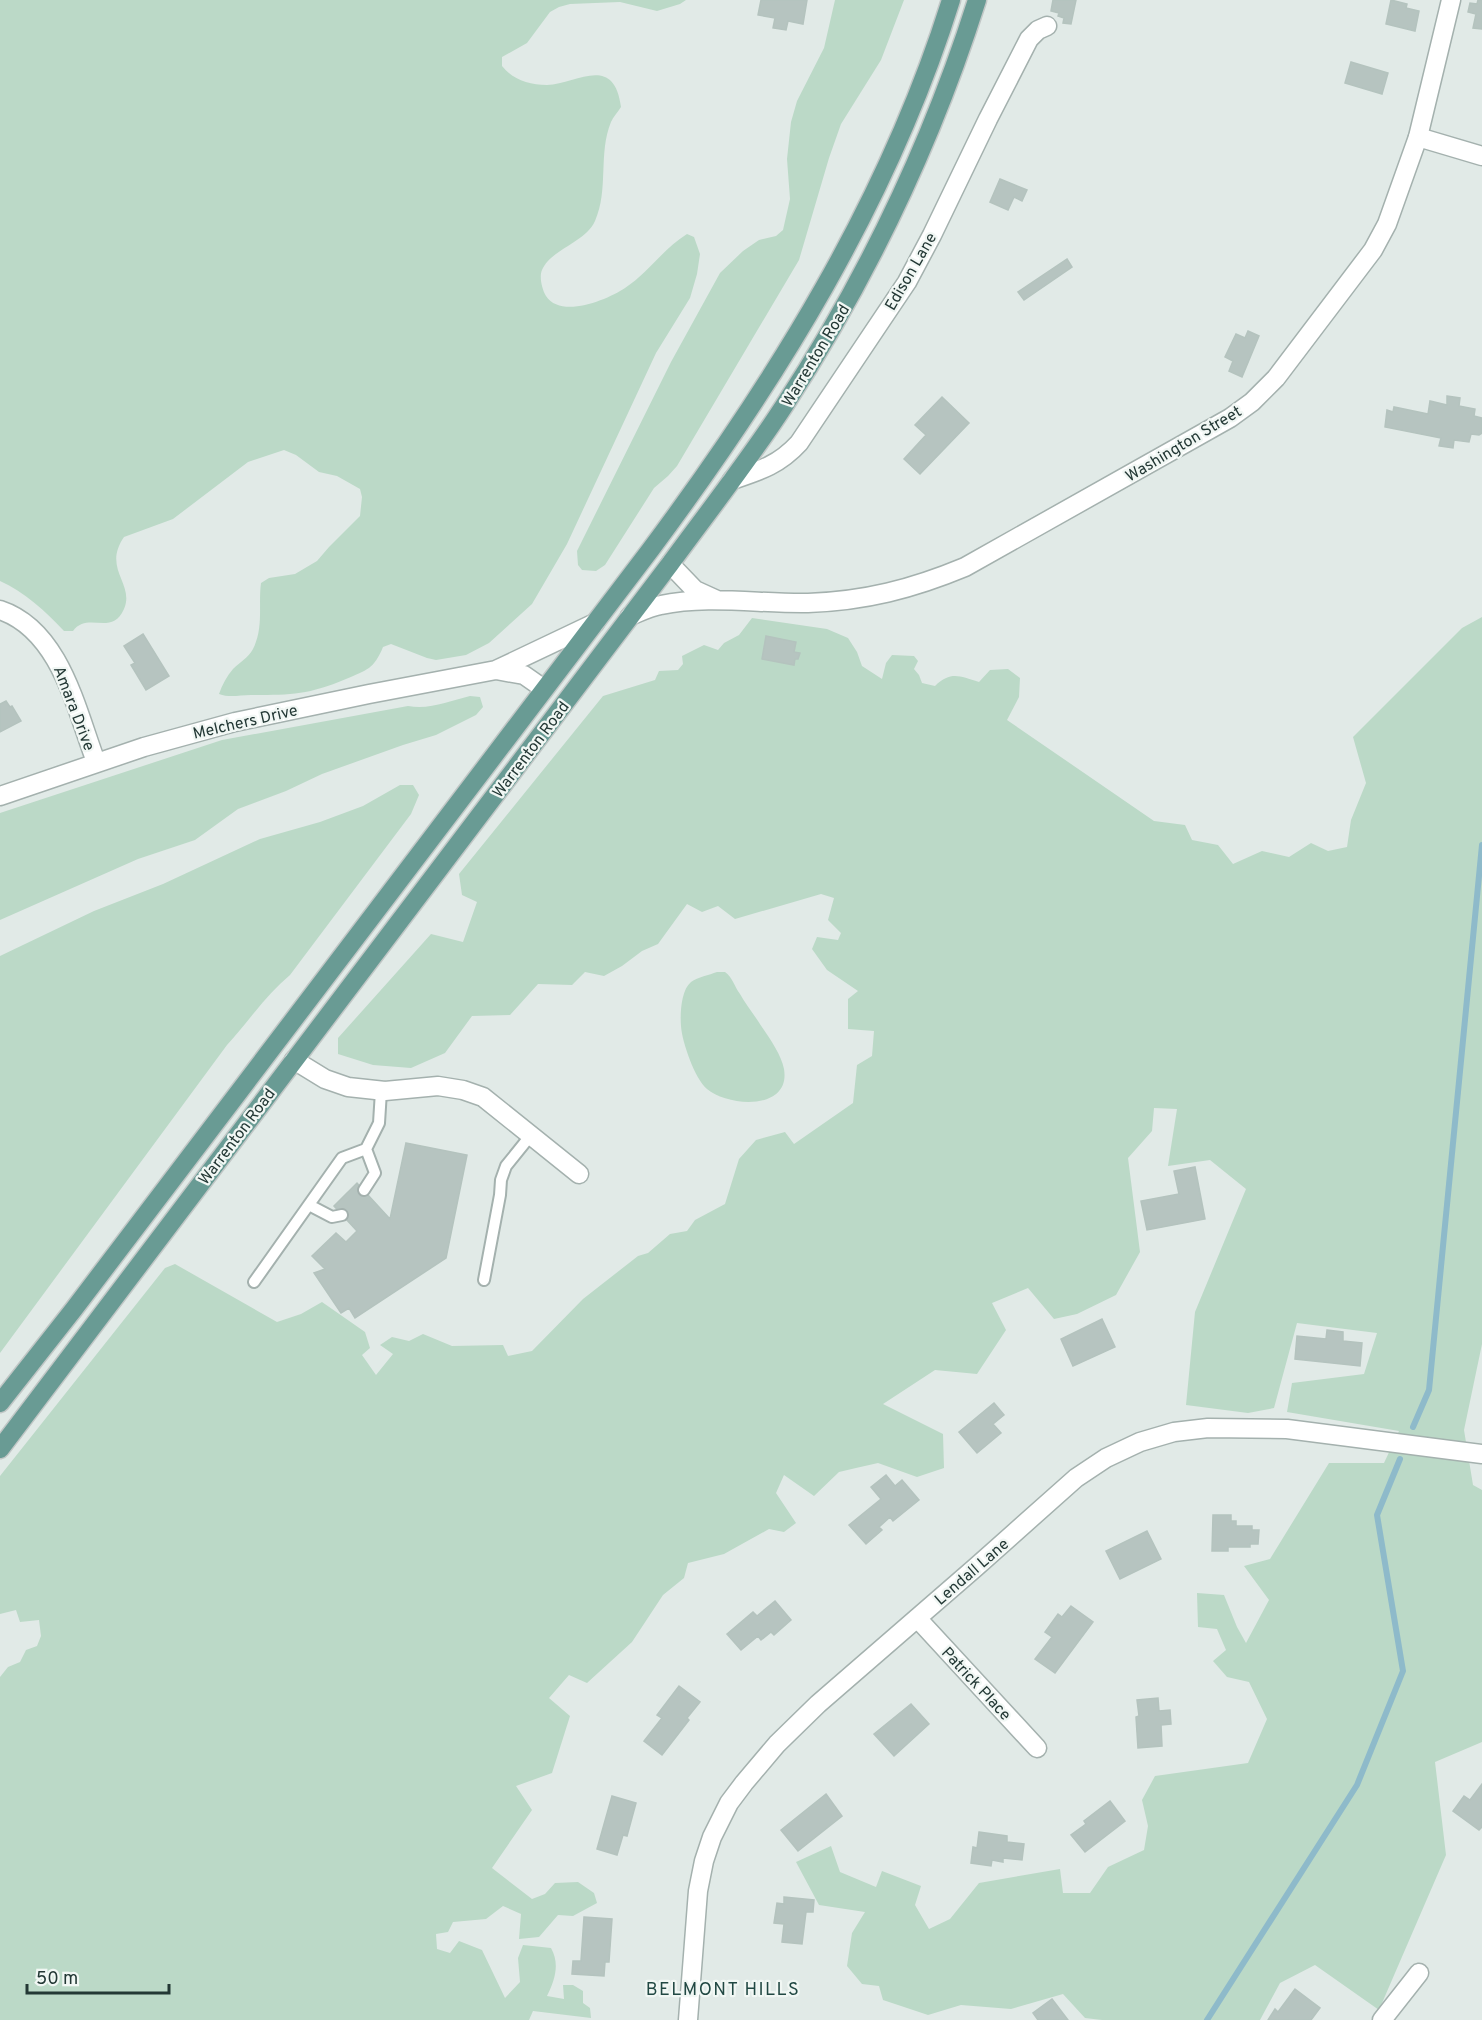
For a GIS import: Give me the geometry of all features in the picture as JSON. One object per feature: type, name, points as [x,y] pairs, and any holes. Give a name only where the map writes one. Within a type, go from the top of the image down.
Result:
[{"type":"main road","name":"Warrenton Road","points":[[0,1403],[595,623],[699,485],[737,430],[824,290],[871,200],[920,88],[951,0]]},
{"type":"main road","name":"Warrenton Road","points":[[0,1449],[670,564],[784,406],[852,293],[931,124],[952,74],[977,0]]},
{"type":"street","name":"Washington Street","points":[[630,616],[661,605],[719,600],[808,603],[859,599],[900,591],[928,582],[965,567],[1230,418],[1252,402],[1276,378],[1373,250],[1395,204],[1418,137],[1450,0]]},
{"type":"street","name":"Edison Lane","points":[[732,480],[775,465],[799,444],[907,282],[1029,39],[1038,30],[1047,26]]},
{"type":"street","points":[[1418,137],[1482,156]]},
{"type":"street","name":"Washington Street","points":[[670,564],[695,590],[719,600]]},
{"type":"street","name":"Amara Drive","points":[[0,610],[10,613],[30,626],[52,653],[62,671],[96,762]]},
{"type":"street","name":"Melchers Drive","points":[[0,796],[96,762],[235,722],[496,670],[595,623]]},
{"type":"street","name":"Melchers Drive","points":[[496,670],[524,675],[544,689]]},
{"type":"street","points":[[294,1060],[325,1079],[348,1087],[381,1091],[438,1086],[463,1090],[490,1102],[579,1174]]},
{"type":"street","name":"Lendall Lane","points":[[688,2020],[698,1892],[704,1861],[712,1837],[729,1803],[777,1744],[818,1704],[1076,1478],[1106,1458],[1140,1442],[1174,1432],[1209,1428],[1287,1429],[1482,1454]]},
{"type":"street","name":"Patrick Place","points":[[917,1618],[1036,1748]]},
{"type":"street","points":[[1382,2020],[1419,1973]]},
{"type":"lane","points":[[254,1282],[342,1158],[366,1149],[379,1123],[381,1091]]},
{"type":"lane","points":[[484,1280],[501,1180],[506,1166],[531,1135]]},
{"type":"lane","points":[[364,1190],[375,1173],[366,1149]]},
{"type":"lane","points":[[309,1205],[332,1217],[342,1215]]},
{"type":"green space","points":[[0,0],[686,0],[657,11],[620,2],[570,4],[559,7],[550,12],[527,43],[502,57],[502,66],[506,71],[522,81],[534,84],[547,85],[592,75],[602,76],[611,81],[617,91],[621,107],[612,120],[607,134],[602,197],[595,221],[584,235],[553,257],[542,270],[542,287],[546,296],[553,303],[573,307],[607,298],[633,282],[687,234],[694,237],[700,254],[690,298],[656,353],[567,544],[532,604],[489,643],[466,655],[436,660],[391,644],[383,647],[373,664],[365,671],[321,688],[289,694],[231,696],[219,694],[233,669],[253,649],[260,624],[261,583],[269,578],[295,574],[317,561],[360,516],[362,497],[360,489],[337,476],[319,472],[296,455],[284,450],[248,462],[173,519],[124,537],[116,558],[126,592],[126,600],[124,609],[113,621],[86,623],[79,625],[73,631],[64,631],[34,603],[0,581]]},
{"type":"green space","points":[[835,0],[904,0],[881,60],[841,124],[799,260],[677,466],[654,488],[605,565],[596,571],[582,570],[578,565],[577,551],[671,362],[720,273],[743,251],[759,240],[776,236],[783,230],[790,199],[787,159],[791,122],[797,101],[824,48]]},
{"type":"green space","points":[[1482,617],[1482,1344],[1464,1430],[1473,1485],[1482,1490],[1482,1742],[1435,1762],[1446,1855],[1379,2010],[1315,1965],[1280,1983],[1260,2020],[1102,2020],[1085,2018],[1063,1994],[1011,2009],[961,2005],[928,2015],[883,2000],[879,1986],[862,1984],[847,1966],[852,1933],[865,1912],[819,1905],[796,1862],[831,1846],[840,1872],[876,1887],[882,1871],[921,1886],[915,1905],[929,1929],[950,1919],[979,1883],[1060,1869],[1063,1893],[1090,1893],[1108,1867],[1144,1850],[1148,1826],[1142,1800],[1155,1776],[1248,1763],[1267,1719],[1249,1682],[1227,1677],[1213,1661],[1226,1650],[1217,1629],[1198,1627],[1197,1593],[1224,1595],[1246,1643],[1269,1600],[1244,1566],[1270,1559],[1329,1463],[1384,1463],[1399,1431],[1287,1412],[1292,1383],[1364,1374],[1377,1333],[1297,1323],[1274,1408],[1248,1413],[1186,1405],[1195,1312],[1246,1189],[1210,1160],[1168,1166],[1177,1109],[1154,1108],[1152,1131],[1128,1158],[1140,1252],[1116,1295],[1077,1314],[1054,1319],[1028,1288],[992,1303],[1006,1330],[977,1374],[935,1370],[883,1404],[943,1434],[944,1468],[917,1477],[878,1463],[839,1472],[814,1496],[784,1475],[776,1493],[796,1523],[784,1532],[769,1529],[724,1554],[688,1563],[684,1578],[663,1595],[632,1642],[587,1683],[569,1675],[549,1698],[570,1716],[552,1773],[516,1786],[532,1810],[492,1868],[532,1899],[545,1894],[555,1883],[578,1882],[594,1893],[597,1903],[573,1916],[558,1915],[539,1937],[519,1939],[521,1914],[503,1906],[486,1919],[453,1922],[448,1932],[436,1934],[437,1949],[450,1953],[459,1941],[482,1950],[505,1998],[520,1982],[518,1958],[523,1945],[551,1948],[556,1966],[547,1996],[564,1999],[563,1985],[573,1985],[583,1991],[583,2003],[590,2008],[591,2018],[533,2011],[529,2020],[0,2020],[0,1677],[8,1667],[20,1662],[26,1650],[37,1646],[41,1636],[39,1620],[20,1622],[16,1610],[0,1614],[0,1476],[165,1268],[175,1264],[277,1322],[301,1314],[322,1302],[365,1332],[370,1348],[362,1355],[376,1375],[393,1354],[380,1345],[392,1337],[409,1341],[423,1334],[452,1346],[503,1345],[508,1356],[532,1351],[583,1299],[638,1256],[648,1253],[670,1234],[687,1231],[695,1220],[725,1204],[739,1159],[756,1140],[785,1132],[794,1144],[853,1103],[857,1065],[872,1056],[874,1031],[848,1029],[848,999],[858,991],[827,970],[812,949],[817,937],[838,940],[841,933],[828,920],[834,898],[821,894],[735,919],[718,906],[702,912],[687,904],[658,944],[642,951],[622,966],[604,976],[585,972],[572,985],[538,984],[510,1015],[472,1016],[445,1053],[411,1068],[373,1065],[338,1054],[338,1038],[431,934],[463,942],[477,902],[462,895],[459,874],[603,696],[655,680],[659,671],[678,670],[683,664],[682,656],[704,645],[718,650],[724,643],[739,635],[752,618],[827,629],[848,638],[862,666],[882,679],[886,663],[892,655],[914,656],[918,661],[914,669],[922,683],[935,686],[946,678],[956,676],[979,682],[990,670],[1008,669],[1020,678],[1019,697],[1007,720],[1154,821],[1185,825],[1192,840],[1218,845],[1233,864],[1262,851],[1289,857],[1311,843],[1328,851],[1347,847],[1351,820],[1366,783],[1353,737],[1462,628]]},
{"type":"green space","points":[[470,696],[480,697],[483,707],[476,715],[436,735],[322,774],[286,791],[238,809],[195,840],[138,859],[0,920],[0,813],[222,740],[408,706],[432,706]]},
{"type":"green space","points":[[400,785],[413,785],[419,795],[411,814],[290,975],[265,1000],[227,1045],[0,1353],[0,956],[94,911],[163,884],[260,839],[320,822],[363,806]]},
{"type":"green space","points":[[717,972],[725,972],[730,977],[780,1057],[784,1069],[784,1083],[778,1092],[768,1099],[742,1102],[717,1095],[702,1084],[690,1060],[681,1026],[683,996],[691,982]]},
{"type":"building","points":[[761,0],[807,0],[803,24],[788,21],[786,30],[773,28],[775,18],[758,15]]},
{"type":"building","points":[[1053,0],[1076,0],[1071,24],[1063,23],[1064,18],[1058,16],[1059,13],[1051,11]]},
{"type":"building","points":[[1391,0],[1407,4],[1406,8],[1419,11],[1415,31],[1386,24]]},
{"type":"building","points":[[1478,0],[1482,0],[1482,29],[1473,28],[1476,14],[1468,12],[1470,3],[1477,4]]},
{"type":"building","points":[[1351,62],[1388,73],[1382,94],[1345,83]]},
{"type":"building","points":[[1000,179],[1027,190],[1022,201],[1014,197],[1008,210],[990,202]]},
{"type":"building","points":[[1067,259],[1072,267],[1024,300],[1018,292]]},
{"type":"building","points":[[1248,331],[1259,336],[1242,377],[1229,371],[1233,361],[1225,357],[1236,334],[1245,338]]},
{"type":"building","points":[[1447,396],[1460,398],[1459,406],[1475,409],[1474,416],[1482,418],[1482,433],[1471,434],[1469,442],[1454,440],[1453,448],[1439,446],[1441,438],[1385,427],[1387,410],[1393,412],[1394,407],[1428,414],[1430,401],[1447,405]]},
{"type":"building","points":[[942,397],[969,423],[920,474],[904,459],[926,435],[915,425]]},
{"type":"building","points":[[143,634],[169,676],[146,690],[131,665],[135,663],[124,646]]},
{"type":"building","points":[[766,636],[796,642],[794,652],[800,653],[794,665],[762,659]]},
{"type":"building","points":[[6,701],[21,721],[0,732],[0,704]]},
{"type":"building","points":[[406,1143],[467,1155],[446,1258],[355,1318],[349,1308],[341,1313],[314,1273],[325,1269],[312,1256],[336,1233],[346,1242],[357,1231],[334,1206],[357,1183],[390,1219]]},
{"type":"building","points":[[1195,1167],[1205,1219],[1147,1230],[1141,1201],[1179,1194],[1174,1171]]},
{"type":"building","points":[[1102,1319],[1115,1347],[1073,1366],[1061,1339]]},
{"type":"building","points":[[1327,1330],[1343,1332],[1343,1341],[1362,1343],[1360,1366],[1295,1359],[1297,1336],[1326,1339]]},
{"type":"building","points":[[994,1403],[1004,1415],[993,1424],[1001,1433],[977,1453],[959,1432]]},
{"type":"building","points":[[886,1475],[895,1486],[902,1480],[919,1500],[893,1521],[890,1517],[879,1527],[882,1530],[866,1544],[849,1525],[881,1499],[871,1487]]},
{"type":"building","points":[[1213,1515],[1231,1515],[1231,1521],[1236,1521],[1236,1526],[1252,1526],[1252,1530],[1259,1530],[1258,1544],[1250,1544],[1250,1547],[1228,1547],[1228,1551],[1212,1551]]},
{"type":"building","points":[[1147,1531],[1161,1559],[1120,1579],[1106,1551]]},
{"type":"building","points":[[775,1601],[791,1620],[774,1635],[771,1632],[761,1640],[758,1636],[741,1650],[727,1634],[753,1612],[757,1616]]},
{"type":"building","points":[[1071,1606],[1093,1622],[1055,1673],[1035,1659],[1052,1637],[1045,1632],[1058,1614],[1062,1617]]},
{"type":"building","points":[[679,1686],[700,1702],[662,1755],[644,1741],[662,1718],[657,1715]]},
{"type":"building","points":[[1158,1698],[1159,1711],[1170,1710],[1171,1724],[1161,1725],[1162,1746],[1138,1748],[1137,1700]]},
{"type":"building","points":[[911,1704],[929,1724],[894,1756],[874,1734]]},
{"type":"building","points":[[1482,1784],[1482,1827],[1479,1830],[1453,1811],[1464,1796],[1470,1800]]},
{"type":"building","points":[[826,1794],[842,1816],[798,1851],[781,1830]]},
{"type":"building","points":[[612,1796],[636,1803],[627,1836],[623,1835],[617,1855],[597,1849]]},
{"type":"building","points":[[1110,1801],[1125,1821],[1085,1852],[1071,1835],[1086,1824],[1084,1821]]},
{"type":"building","points":[[979,1832],[1007,1836],[1007,1842],[1024,1844],[1022,1860],[1003,1858],[1003,1862],[992,1860],[991,1866],[971,1863],[973,1847],[977,1848]]},
{"type":"building","points":[[784,1897],[814,1900],[813,1912],[806,1912],[802,1944],[782,1942],[784,1924],[774,1923],[777,1903],[784,1904]]},
{"type":"building","points":[[584,1917],[612,1919],[609,1962],[605,1962],[604,1976],[572,1974],[573,1961],[581,1961]]},
{"type":"building","points":[[1295,1989],[1320,2008],[1311,2020],[1268,2020],[1275,2009],[1278,2012]]},
{"type":"building","points":[[1052,1999],[1068,2020],[1038,2020],[1033,2013]]},
{"type":"waterway","points":[[1413,1427],[1429,1390],[1482,845]]},
{"type":"waterway","points":[[1207,2020],[1357,1785],[1403,1671],[1377,1515],[1400,1459]]},
{"type":"district","name":"BELMONT HILLS","points":[[723,1989]]}]
